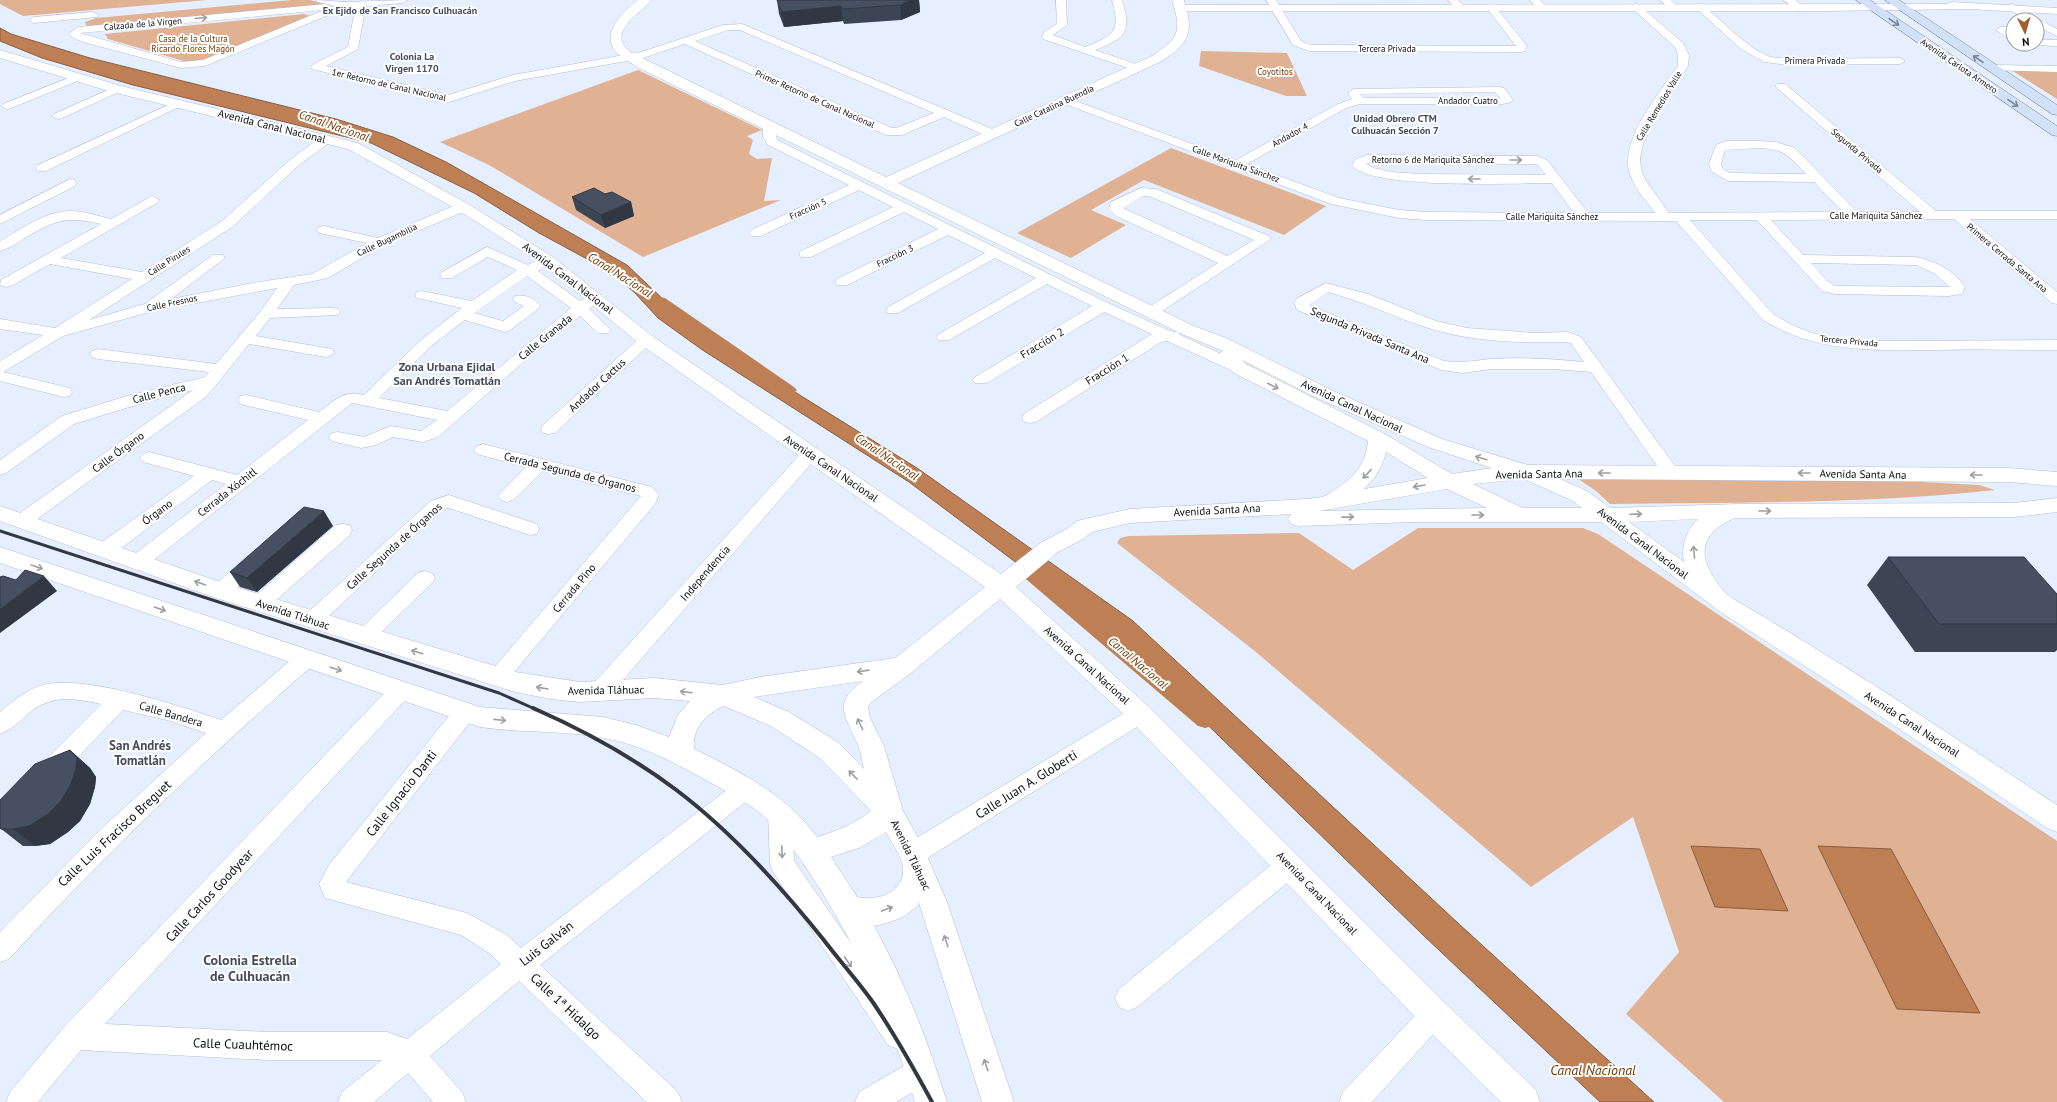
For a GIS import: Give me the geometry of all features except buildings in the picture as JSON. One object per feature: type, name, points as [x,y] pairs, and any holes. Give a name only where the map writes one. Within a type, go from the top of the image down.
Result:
[{"type":"main road","name":"Avenida Carlota Armero","points":[[1868,4],[2057,132]]},
{"type":"main road","name":"Avenida Carlota Armero","points":[[1897,4],[2057,111]]},
{"type":"street","points":[[322,0],[352,3]]},
{"type":"street","name":"Calzada de la Virgen","points":[[34,20],[97,15],[85,18],[79,23],[78,30],[352,3],[402,0]]},
{"type":"street","name":"Avenida Canal Nacional","points":[[645,0],[621,24],[616,34],[616,42],[619,48],[631,58],[769,127],[1151,312],[1191,331],[1220,342],[1322,393],[1435,444],[1527,472],[1580,496],[1730,607],[1834,672],[2057,820]]},
{"type":"street","points":[[1061,0],[1062,25],[1048,34],[1047,37],[1138,68]]},
{"type":"street","points":[[1086,50],[1111,39],[1120,30],[1122,24],[1117,0]]},
{"type":"street","points":[[78,30],[74,33],[77,36],[91,41],[181,65],[194,65],[205,63],[352,3]]},
{"type":"street","name":"1er Retorno de Canal Nacional","points":[[352,3],[353,49],[316,67],[449,99],[513,78],[631,58]]},
{"type":"street","points":[[1180,4],[1456,4],[1491,7],[1538,3],[1636,7],[1669,4],[1700,7],[1897,4],[1958,7],[2012,7],[2057,11]]},
{"type":"street","name":"Calle Catalina Buendía","points":[[886,183],[1138,68],[1162,55],[1184,36],[1186,30],[1180,4]]},
{"type":"street","name":"Tercera Privada","points":[[1273,4],[1298,43],[1309,48],[1521,49],[1522,46],[1491,7]]},
{"type":"street","name":"Calle Remedios Valle","points":[[1636,7],[1679,45],[1684,60],[1683,66],[1639,136],[1633,153],[1635,171],[1664,215]]},
{"type":"street","name":"Primera Privada","points":[[1700,7],[1744,45],[1761,56],[1772,60],[1789,62],[1900,61]]},
{"type":"street","points":[[2012,7],[2020,12]]},
{"type":"street","points":[[631,58],[727,27],[742,27],[993,134]]},
{"type":"street","points":[[2045,27],[2054,32]]},
{"type":"street","name":"Primer Retorno de Canal Nacional","points":[[686,41],[890,132],[898,132],[945,113]]},
{"type":"street","points":[[2045,43],[2057,43]]},
{"type":"street","name":"Avenida Canal Nacional","points":[[0,54],[76,78],[118,89],[353,146],[463,207],[547,260],[588,303],[646,340],[981,570],[1005,582],[1140,714],[1290,865],[1434,1014],[1524,1102]]},
{"type":"street","points":[[1992,68],[2057,69]]},
{"type":"street","points":[[7,106],[76,78]]},
{"type":"street","name":"Segunda Privada","points":[[1781,86],[1933,216]]},
{"type":"street","points":[[58,116],[118,89]]},
{"type":"street","name":"Andador Cuatro","points":[[1342,106],[1356,97],[1507,100],[1500,90],[1493,89],[1358,91],[1356,97]]},
{"type":"street","name":"Calle Mariquita Sánchez","points":[[1066,101],[1336,202],[1399,214],[1441,216],[1584,217],[1664,215],[1683,221],[1760,216],[2057,215]]},
{"type":"street","points":[[42,168],[179,103]]},
{"type":"street","name":"Andador 4","points":[[1237,164],[1342,106]]},
{"type":"street","name":"Avenida Canal Nacional","points":[[769,127],[769,136],[772,142],[904,206],[1103,306],[1238,368],[1378,438],[1448,481],[1522,515]]},
{"type":"street","name":"Calle Pirules","points":[[0,368],[58,333],[227,224],[294,162],[326,139]]},
{"type":"street","points":[[1816,178],[1728,177],[1717,171],[1715,164],[1720,148],[1726,145],[1776,146],[1791,152],[1854,216]]},
{"type":"street","name":"Retorno 6 de Mariquita Sánchez","points":[[1555,179],[1420,178],[1370,172],[1358,165],[1360,162],[1367,160],[1531,160],[1543,163],[1584,217]]},
{"type":"street","points":[[0,220],[70,182]]},
{"type":"street","name":"Fracción 5","points":[[756,233],[860,186]]},
{"type":"street","points":[[1151,312],[1264,239],[1151,192],[1141,192],[1116,205],[1116,209],[1121,213],[1228,262]]},
{"type":"street","points":[[6,283],[50,260],[152,200]]},
{"type":"street","points":[[806,254],[904,206]]},
{"type":"street","name":"Calle Bugambilia","points":[[289,282],[323,275],[379,242],[463,207]]},
{"type":"street","points":[[0,247],[50,219],[62,215],[72,214],[113,223]]},
{"type":"street","points":[[1760,216],[1799,259],[1822,284],[1828,288],[1835,290],[1948,292],[1957,291],[1958,287],[1937,268],[1929,263],[1916,261],[1799,259]]},
{"type":"street","name":"Primera Cerrada Santa Ana","points":[[1958,216],[2057,300]]},
{"type":"street","name":"Tercera Privada","points":[[1683,221],[1768,317],[1780,326],[1800,334],[1828,341],[1865,344],[2057,346]]},
{"type":"street","name":"Fracción 3","points":[[842,282],[949,229]]},
{"type":"street","points":[[324,230],[379,242]]},
{"type":"street","points":[[447,275],[487,251],[528,270],[588,303],[603,330]]},
{"type":"street","points":[[894,310],[996,252]]},
{"type":"street","points":[[151,307],[218,258]]},
{"type":"street","points":[[50,260],[144,277]]},
{"type":"street","points":[[367,401],[426,343],[515,278],[547,260]]},
{"type":"street","points":[[944,337],[1047,278]]},
{"type":"street","points":[[98,354],[217,375],[266,314],[289,282]]},
{"type":"street","name":"Calle Fresnos","points":[[58,333],[151,307],[289,282]]},
{"type":"street","name":"Segunda Privada Santa Ana","points":[[1595,368],[1554,364],[1491,364],[1463,368],[1441,364],[1328,319],[1302,307],[1300,302],[1326,287],[1362,298],[1431,324],[1467,333],[1535,338],[1568,337],[1576,340],[1671,473]]},
{"type":"street","points":[[422,295],[470,310],[505,327],[533,306],[532,304],[520,299]]},
{"type":"street","name":"Calle Granada","points":[[451,417],[522,355],[588,303]]},
{"type":"street","name":"Fracción 2","points":[[981,380],[1103,306]]},
{"type":"street","points":[[266,314],[333,312]]},
{"type":"street","points":[[0,324],[58,333]]},
{"type":"street","name":"Avenida Canal Nacional","points":[[1191,331],[1230,357],[1238,368]]},
{"type":"street","name":"Fracción 1","points":[[1030,418],[1156,338],[1168,337],[1191,331]]},
{"type":"street","points":[[246,339],[326,352]]},
{"type":"street","name":"Andador Cactus","points":[[549,429],[646,340]]},
{"type":"street","name":"Calle Penca","points":[[0,469],[68,420],[217,375]]},
{"type":"street","name":"Calle Órgano","points":[[23,520],[174,412],[217,375]]},
{"type":"street","points":[[0,376],[64,392]]},
{"type":"street","name":"Cerrada Xóchitl","points":[[138,562],[319,420],[350,398],[367,401]]},
{"type":"street","points":[[246,400],[319,420]]},
{"type":"street","points":[[367,401],[451,417]]},
{"type":"street","points":[[338,437],[362,444],[374,441],[391,431],[428,436],[451,417]]},
{"type":"street","points":[[1328,502],[1346,492],[1372,468],[1378,454],[1378,438]]},
{"type":"street","points":[[1414,515],[1427,512],[1444,499],[1447,491],[1448,481],[1446,462],[1435,444]]},
{"type":"street","name":"Cerrada Segunda de Órganos","points":[[483,450],[646,491],[650,495],[649,500]]},
{"type":"street","name":"Independencia","points":[[600,691],[810,454]]},
{"type":"street","points":[[149,458],[240,482]]},
{"type":"street","points":[[507,496],[539,464]]},
{"type":"street","name":"Avenida Santa Ana","points":[[2009,475],[2035,468],[2057,467]]},
{"type":"street","name":"Avenida Santa Ana","points":[[890,813],[871,746],[857,718],[855,707],[862,696],[902,666],[1050,547],[1075,534],[1086,526],[1130,516],[1306,506],[1486,475],[1527,472],[2009,475],[2057,479]]},
{"type":"street","name":"Órgano","points":[[105,550],[210,474]]},
{"type":"street","name":"Cerrada Pino","points":[[499,676],[649,500]]},
{"type":"street","name":"Calle Segunda de Órganos","points":[[312,620],[437,505],[443,502],[449,501],[530,528]]},
{"type":"street","name":"Avenida Santa Ana","points":[[2014,510],[2057,505]]},
{"type":"street","name":"Avenida Santa Ana","points":[[1075,534],[1090,535],[1159,525],[1414,515],[1604,515],[1739,511],[2014,510],[2057,512]]},
{"type":"street","points":[[1730,607],[1718,596],[1701,574],[1696,563],[1694,543],[1696,535],[1708,522],[1727,513],[1739,511]]},
{"type":"street","name":"Avenida Tláhuac","points":[[0,513],[221,591],[499,676],[550,689],[580,692],[654,688],[724,695],[780,719],[830,751],[890,813],[915,860],[933,902],[998,1102]]},
{"type":"street","points":[[260,603],[343,530]]},
{"type":"street","points":[[221,591],[266,551]]},
{"type":"street","points":[[0,555],[465,712],[498,720],[553,721],[604,727],[639,737],[682,755],[764,800],[791,824],[849,908],[895,1000],[922,1070],[931,1102]]},
{"type":"street","points":[[365,636],[425,578]]},
{"type":"street","name":"Calle Luis Fracisco Breguet","points":[[0,950],[51,893],[224,730],[306,659]]},
{"type":"street","points":[[682,755],[680,739],[686,723],[702,706],[724,695],[758,686],[902,666]]},
{"type":"street","name":"Calle Bandera","points":[[0,725],[26,703],[44,693],[60,690],[97,695],[168,711],[224,730]]},
{"type":"street","name":"Calle Carlos Goodyear","points":[[20,1102],[75,1036],[401,690]]},
{"type":"street","points":[[38,784],[119,700]]},
{"type":"street","name":"Calle Ignacio Danti","points":[[338,873],[465,712]]},
{"type":"street","name":"Calle Juan A. Globerti","points":[[915,860],[1140,714]]},
{"type":"street","name":"Luis Galván","points":[[352,1102],[520,963],[630,876],[745,789]]},
{"type":"street","points":[[780,813],[782,864],[922,1070]]},
{"type":"street","points":[[811,852],[849,839],[867,830],[890,813]]},
{"type":"street","points":[[849,908],[860,912],[872,913],[897,906],[913,888],[917,877],[915,860]]},
{"type":"street","points":[[1128,998],[1290,865]]},
{"type":"street","name":"Calle 1ª Hidalgo","points":[[338,873],[331,884],[334,890],[467,925],[498,944],[668,1102]]},
{"type":"street","points":[[1353,1102],[1434,1014]]},
{"type":"street","name":"Calle Cuauhtémoc","points":[[75,1036],[267,1046],[387,1046],[410,1054]]},
{"type":"street","points":[[410,1054],[452,1102]]},
{"type":"street","points":[[869,1102],[922,1070]]},
{"type":"green space","points":[[0,0],[207,0],[23,16],[0,4]]},
{"type":"green space","points":[[292,0],[310,0],[328,5],[87,27],[85,22],[96,18]]},
{"type":"green space","name":"Casa de la Cultura Ricardo Flores Magón","points":[[304,14],[310,16],[194,64],[108,39],[105,34]]},
{"type":"green space","name":"Coyotitos","points":[[1201,51],[1287,53],[1307,96],[1286,96],[1199,66]]},
{"type":"green space","points":[[2057,69],[2057,99],[2011,70]]},
{"type":"green space","points":[[638,70],[762,130],[747,136],[753,140],[749,154],[757,159],[772,158],[764,201],[781,200],[643,257],[489,165],[440,142]]},
{"type":"green space","points":[[1171,148],[1326,206],[1284,235],[1144,180],[1091,210],[1126,225],[1071,258],[1017,233]]},
{"type":"green space","points":[[1574,476],[1885,480],[1979,485],[1995,490],[1947,495],[1851,500],[1610,504],[1596,491]]},
{"type":"green space","points":[[1418,528],[1583,528],[1598,534],[2057,841],[2057,1102],[1724,1102],[1626,1014],[1679,952],[1633,817],[1531,887],[1256,652],[1117,543],[1120,538],[1129,536],[1299,533],[1353,570]]},
{"type":"water","name":"Canal Nacional","points":[[0,28],[11,34],[90,58],[336,119],[393,137],[446,162],[627,265],[685,320],[716,343],[917,468],[1133,621],[1459,924],[1654,1102],[1600,1102],[1423,935],[1177,695],[1111,634],[909,482],[701,349],[658,318],[635,293],[611,272],[539,233],[474,193],[371,143],[133,85],[42,58],[0,41]]},
{"type":"water","points":[[1691,846],[1760,849],[1788,911],[1715,907]]},
{"type":"water","points":[[1818,846],[1891,849],[1980,1013],[1897,1009]]},
{"type":"waterway","name":"Canal Nacional","points":[[660,301],[789,390]]},
{"type":"waterway","name":"Canal Nacional","points":[[1026,569],[1205,720]]},
{"type":"railway","points":[[0,531],[499,693],[535,709]]},
{"type":"railway","points":[[533,708],[570,725],[624,755],[658,777],[696,805],[735,840],[772,878],[866,993],[896,1038],[932,1102]]},
{"type":"district","name":"Ex Ejido de San Francisco Culhuacán","points":[[400,10]]},
{"type":"district","name":"Colonia La Virgen 1170","points":[[412,62]]},
{"type":"district","name":"Unidad Obrero CTM Culhuacán Sección 7","points":[[1395,124]]},
{"type":"district","name":"Zona Urbana Ejidal San Andrés Tomatlán","points":[[447,374]]},
{"type":"district","name":"San Andrés Tomatlán","points":[[140,752]]},
{"type":"district","name":"Colonia Estrella de Culhuacán","points":[[250,968]]}]
